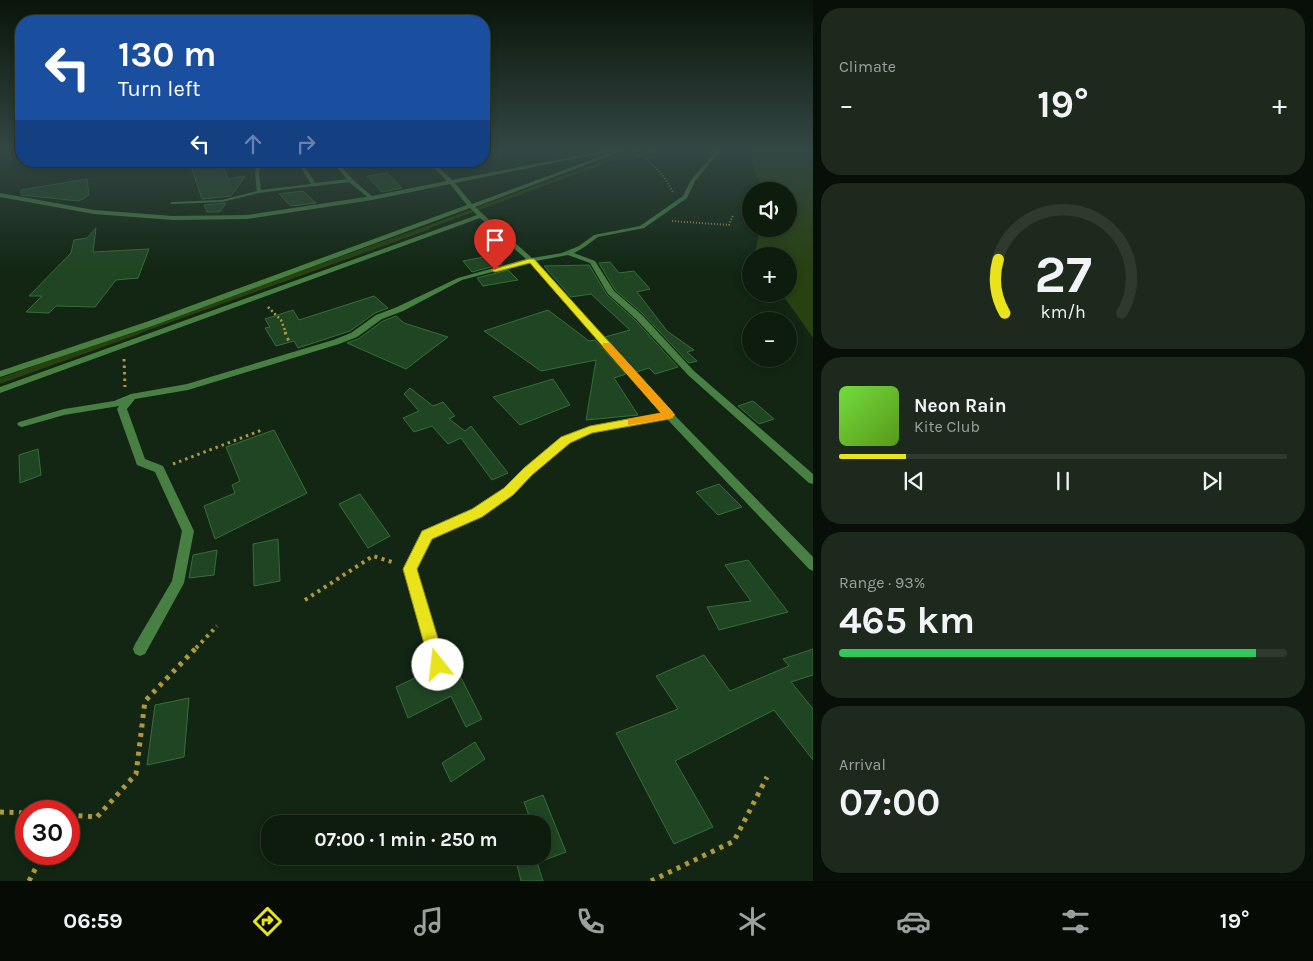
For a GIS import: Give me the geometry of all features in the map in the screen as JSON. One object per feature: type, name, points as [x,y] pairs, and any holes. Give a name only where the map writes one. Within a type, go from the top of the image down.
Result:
[{"type":"street","points":[[0,195],[94,212],[173,218],[247,217],[414,190]]},
{"type":"street","points":[[458,190],[470,205],[531,260],[669,415],[813,565]]},
{"type":"street","points":[[0,374],[197,307],[511,190]]},
{"type":"street","points":[[22,424],[64,412],[116,404],[131,397],[188,387],[354,335],[379,317],[400,309],[460,279],[531,260],[568,253],[596,236],[642,227],[654,221],[685,197],[688,190]]},
{"type":"street","points":[[0,390],[482,216]]},
{"type":"street","points":[[568,253],[593,262],[611,292],[639,317],[691,373],[813,480]]},
{"type":"street","points":[[131,397],[122,409],[141,462],[159,469],[188,531],[178,583],[140,649]]},
{"type":"street","points":[[438,665],[410,569],[427,535],[477,513],[509,492],[528,472],[566,440],[590,430],[669,415]]},
{"type":"lane","points":[[172,203],[222,201],[259,192],[277,190]]},
{"type":"lane","points":[[362,190],[372,198]]},
{"type":"path","points":[[671,190],[685,197]]},
{"type":"path","points":[[654,221],[729,225],[733,215]]},
{"type":"path","points":[[268,306],[281,320],[294,355]]},
{"type":"path","points":[[120,347],[126,363],[123,383],[131,397]]},
{"type":"path","points":[[159,469],[262,430]]},
{"type":"path","points":[[305,600],[373,556],[410,569]]},
{"type":"path","points":[[80,816],[97,817],[136,774],[146,701],[217,626]]},
{"type":"path","points":[[651,881],[734,842],[767,777]]},
{"type":"path","points":[[0,812],[15,813]]},
{"type":"path","points":[[29,881],[37,865]]},
{"type":"shaded area","points":[[797,190],[813,190],[813,338],[797,315],[797,312],[795,312],[788,302],[797,302],[797,247],[756,247],[759,237],[797,237]]},
{"type":"building","points":[[21,190],[88,190],[89,195],[79,201],[21,195]]},
{"type":"building","points":[[199,190],[235,190],[231,196],[202,199]]},
{"type":"building","points":[[303,191],[316,203],[291,206],[279,194]]},
{"type":"building","points":[[226,203],[220,212],[207,212],[204,205]]},
{"type":"building","points":[[96,228],[93,252],[149,249],[138,278],[116,280],[95,307],[56,306],[49,313],[26,312],[42,296],[29,296],[71,253],[74,240],[87,238]]},
{"type":"building","points":[[494,255],[502,264],[472,272],[463,261]]},
{"type":"building","points":[[610,262],[619,273],[634,271],[650,289],[637,292],[667,331],[694,350],[687,352],[697,361],[689,363],[643,314],[615,290],[599,263]]},
{"type":"building","points":[[589,265],[607,295],[635,320],[678,367],[655,374],[649,368],[636,372],[605,337],[630,330],[591,294],[571,297],[544,266]]},
{"type":"building","points":[[508,270],[518,280],[483,286],[477,278]]},
{"type":"building","points":[[374,296],[388,308],[375,313],[350,331],[298,348],[294,341],[276,346],[265,328],[270,327],[265,319],[293,310],[299,320]]},
{"type":"building","points":[[548,310],[589,341],[595,340],[626,374],[614,378],[638,415],[586,420],[596,360],[541,371],[484,331]]},
{"type":"building","points":[[396,316],[404,323],[448,337],[406,369],[347,343],[358,339],[383,321]]},
{"type":"building","points":[[553,379],[570,405],[520,425],[493,397]]},
{"type":"building","points":[[410,388],[433,406],[443,402],[455,416],[449,419],[465,431],[471,426],[508,473],[492,480],[461,438],[448,444],[432,426],[414,432],[403,418],[419,411],[404,394]]},
{"type":"building","points":[[753,401],[774,419],[759,424],[738,406]]},
{"type":"building","points":[[274,430],[307,493],[215,539],[204,506],[235,493],[232,485],[240,481],[226,447]]},
{"type":"building","points":[[38,449],[41,475],[20,483],[19,455]]},
{"type":"building","points":[[719,484],[742,507],[718,515],[696,492]]},
{"type":"building","points":[[360,494],[390,536],[368,548],[339,504]]},
{"type":"building","points":[[278,539],[280,581],[254,586],[253,544]]},
{"type":"building","points":[[217,550],[214,575],[189,578],[193,555]]},
{"type":"building","points":[[748,560],[788,612],[719,630],[707,607],[751,601],[725,565]]},
{"type":"building","points":[[813,649],[813,675],[791,682],[813,709],[813,760],[774,710],[675,761],[713,827],[674,844],[616,733],[678,709],[656,676],[704,655],[730,691],[789,666],[783,659]]},
{"type":"building","points":[[454,664],[482,719],[466,727],[451,696],[408,718],[396,687],[419,676],[421,681],[444,672]]},
{"type":"building","points":[[189,698],[184,757],[147,765],[155,705]]},
{"type":"building","points":[[475,742],[485,759],[451,782],[442,763]]},
{"type":"building","points":[[543,795],[566,852],[551,858],[551,815],[529,815],[524,802]]},
{"type":"building","points":[[517,865],[538,865],[543,881],[521,881]]},
{"type":"waterway","points":[[423,229],[528,190]]},
{"type":"waterway","points":[[134,333],[427,228]]},
{"type":"waterway","points":[[0,381],[137,332]]},
{"type":"slow traffic","points":[[606,345],[669,415],[632,422]]},
{"type":"route","points":[[438,665],[410,569],[427,535],[477,513],[509,492],[528,472],[566,440],[590,430],[669,415],[531,260],[495,270]]}]
